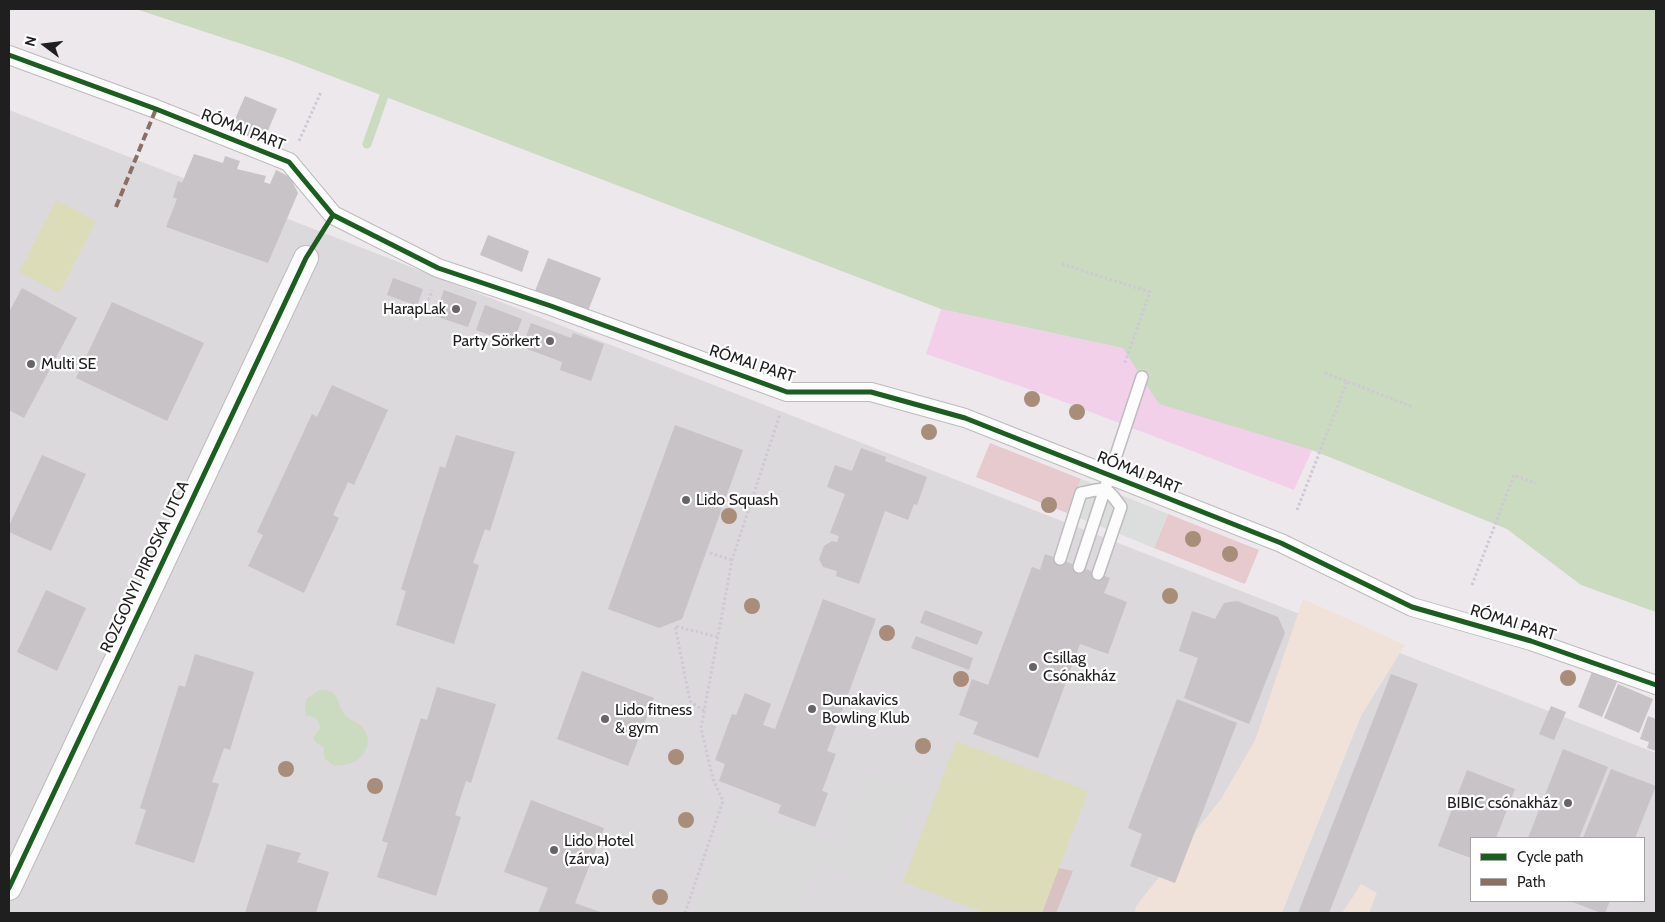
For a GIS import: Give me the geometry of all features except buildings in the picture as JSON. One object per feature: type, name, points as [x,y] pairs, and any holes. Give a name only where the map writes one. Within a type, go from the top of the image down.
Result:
[{"type":"street","name":"RÓMAI PART","points":[[9,55],[156,109],[289,162],[333,215],[438,268],[551,306],[787,392],[871,392],[965,418],[1109,483],[1280,543],[1412,606],[1530,641],[1656,685]]},
{"type":"street","name":"ROZGONYI PIROSKA UTCA","points":[[9,888],[306,258]]},
{"type":"lane","points":[[1079,567],[1144,380]]},
{"type":"lane","points":[[1089,554],[1109,483]]},
{"type":"lane","points":[[1060,560],[1082,493],[1109,483]]},
{"type":"lane","points":[[1098,574],[1121,507],[1109,483]]},
{"type":"path","points":[[289,162],[321,92]]},
{"type":"path","points":[[1062,264],[1150,292],[1122,372]]},
{"type":"path","points":[[1325,374],[1413,407]]},
{"type":"path","points":[[1297,510],[1347,382]]},
{"type":"path","points":[[685,913],[723,801],[713,779],[701,728],[732,560],[787,392]]},
{"type":"path","points":[[1472,585],[1514,475],[1536,483]]},
{"type":"path","points":[[710,553],[732,560]]},
{"type":"path","points":[[704,711],[690,700],[675,626],[718,636]]},
{"type":"shaded area","points":[[136,9],[1656,9],[1656,612],[1581,585],[1507,529],[1312,450],[1159,404],[1123,348],[941,309],[284,58]]},
{"type":"shaded area","points":[[9,110],[1656,753],[1656,913],[9,913]]},
{"type":"shaded area","points":[[56,200],[96,221],[59,293],[19,272]]},
{"type":"shaded area","points":[[990,443],[1081,479],[1067,513],[976,477]]},
{"type":"shaded area","points":[[1081,479],[1168,514],[1154,548],[1067,513]]},
{"type":"shaded area","points":[[1168,514],[1259,550],[1245,584],[1154,548]]},
{"type":"shaded area","points":[[1303,599],[1405,645],[1361,716],[1282,913],[1135,913],[1136,906],[1221,799],[1255,740]]},
{"type":"shaded area","points":[[320,690],[332,692],[345,715],[365,731],[368,739],[367,746],[360,757],[354,762],[340,766],[333,765],[324,758],[324,747],[316,743],[313,738],[320,729],[320,726],[316,719],[306,716],[305,706],[307,698]]},
{"type":"shaded area","points":[[956,741],[1088,791],[1042,913],[985,913],[903,882]]},
{"type":"shaded area","points":[[864,773],[916,791],[884,886],[817,863],[799,913],[695,913],[732,808],[839,845]]},
{"type":"shaded area","points":[[1049,866],[1073,871],[1056,913],[1034,913]]},
{"type":"shaded area","points":[[1361,884],[1377,893],[1369,913],[1342,913]]},
{"type":"sand","points":[[941,309],[1123,348],[1312,450],[1294,490],[1046,395],[926,354]]},
{"type":"waterway","points":[[367,144],[384,96]]},
{"type":"marked path","points":[[116,207],[156,109]]},
{"type":"cycle path","points":[[9,55],[156,109],[289,162],[333,215],[438,268],[551,306],[787,392],[871,392],[965,418],[1281,543],[1412,607],[1531,641],[1656,685]]},
{"type":"cycle path","points":[[9,888],[306,258],[333,215]]},
{"type":"place","name":"HarapLak","points":[[456,309]]},
{"type":"place","name":"Party Sörkert","points":[[550,341]]},
{"type":"place","name":"Multi SE","points":[[31,364]]},
{"type":"place","name":"Lido Squash","points":[[686,500]]},
{"type":"place","name":"Csillag Csónakház","points":[[1033,667]]},
{"type":"place","name":"Dunakavics Bowling Klub","points":[[812,709]]},
{"type":"place","name":"Lido fitness & gym","points":[[605,719]]},
{"type":"place","name":"BIBIC csónakház","points":[[1568,803]]},
{"type":"place","name":"Lido Hotel (zárva)","points":[[554,850]]}]
